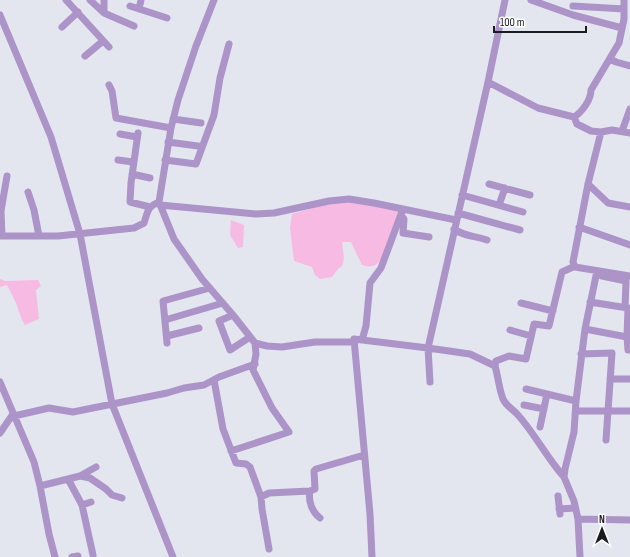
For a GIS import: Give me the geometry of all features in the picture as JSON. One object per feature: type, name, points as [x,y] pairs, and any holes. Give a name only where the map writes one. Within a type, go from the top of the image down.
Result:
[{"type":"street","points":[[66,0],[109,47]]},
{"type":"street","points":[[90,0],[104,13],[134,26]]},
{"type":"street","points":[[104,0],[104,13]]},
{"type":"street","points":[[139,9],[141,0]]},
{"type":"street","points":[[214,0],[196,46],[173,119],[159,203],[174,239],[210,288],[252,340],[256,354],[254,370],[272,408],[289,432],[231,451]]},
{"type":"street","points":[[430,382],[428,348],[505,0]]},
{"type":"street","points":[[531,0],[573,15],[622,28]]},
{"type":"street","points":[[488,82],[538,108],[574,117],[581,113],[591,95],[591,90],[619,43],[622,28],[624,0]]},
{"type":"street","points":[[573,15],[574,3],[624,9]]},
{"type":"street","points":[[130,6],[167,18]]},
{"type":"street","points":[[62,27],[78,12]]},
{"type":"street","points":[[0,15],[48,127],[80,234],[112,404],[173,557]]},
{"type":"street","points":[[86,56],[103,41]]},
{"type":"street","points":[[165,160],[196,164],[214,115],[220,78],[229,44]]},
{"type":"street","points":[[610,59],[630,66]]},
{"type":"street","points":[[109,85],[112,91],[116,118],[171,128]]},
{"type":"street","points":[[574,117],[577,124],[591,131],[601,132],[612,130],[626,132],[630,109]]},
{"type":"street","points":[[173,119],[201,123]]},
{"type":"street","points":[[575,266],[573,262],[579,227],[601,132]]},
{"type":"street","points":[[120,134],[137,135],[130,202],[150,207],[159,203],[256,214],[274,213],[329,201],[349,200],[374,203],[402,212],[457,216],[520,230]]},
{"type":"street","points":[[168,142],[198,146]]},
{"type":"street","points":[[118,160],[134,162]]},
{"type":"street","points":[[132,174],[150,178]]},
{"type":"street","points":[[7,176],[1,211],[1,236],[58,236],[134,228],[144,223],[150,207]]},
{"type":"street","points":[[489,184],[530,195]]},
{"type":"street","points":[[588,184],[608,203],[630,207]]},
{"type":"street","points":[[499,205],[505,188]]},
{"type":"street","points":[[28,192],[34,210],[39,236]]},
{"type":"street","points":[[462,195],[523,212]]},
{"type":"street","points":[[402,212],[404,219],[403,233],[428,237]]},
{"type":"street","points":[[372,557],[364,455],[358,341],[366,326],[370,283],[381,268],[402,212]]},
{"type":"street","points":[[579,227],[630,245]]},
{"type":"street","points":[[454,229],[466,236],[478,236],[487,240]]},
{"type":"street","points":[[580,557],[576,508],[564,477],[551,462],[540,443],[517,414],[505,403],[495,366],[496,361],[509,356],[526,359],[534,324],[549,326],[562,272],[575,266],[626,281],[628,308],[627,338],[628,350],[630,350]]},
{"type":"street","points":[[596,273],[630,276]]},
{"type":"street","points":[[564,477],[564,469],[574,432],[581,354],[596,273]]},
{"type":"street","points":[[199,328],[167,340],[163,301],[210,288]]},
{"type":"street","points":[[590,302],[628,308]]},
{"type":"street","points":[[165,320],[223,303]]},
{"type":"street","points":[[521,303],[553,311]]},
{"type":"street","points":[[233,315],[219,320],[230,350],[252,340],[267,346],[282,347],[315,342],[358,341],[470,354],[495,366]]},
{"type":"street","points":[[585,329],[627,338]]},
{"type":"street","points":[[510,330],[531,336]]},
{"type":"street","points":[[581,354],[612,353],[606,440]]},
{"type":"street","points":[[0,433],[14,415],[49,408],[73,412],[167,393],[184,388],[204,385],[255,364]]},
{"type":"street","points":[[610,379],[630,380]]},
{"type":"street","points":[[214,380],[222,429],[236,463],[246,464],[250,467],[261,497],[269,549]]},
{"type":"street","points":[[0,382],[34,462],[55,557]]},
{"type":"street","points":[[526,389],[576,401]]},
{"type":"street","points":[[540,427],[547,394]]},
{"type":"street","points":[[524,405],[544,409]]},
{"type":"street","points":[[576,411],[630,411]]},
{"type":"street","points":[[261,497],[269,493],[310,491],[315,488],[314,471],[316,469],[364,455]]},
{"type":"street","points":[[40,486],[80,476],[96,467]]},
{"type":"street","points":[[80,476],[90,478],[112,495],[122,498]]},
{"type":"street","points":[[68,479],[82,505],[93,555]]},
{"type":"street","points":[[310,491],[309,497],[315,514],[320,518]]},
{"type":"street","points":[[558,496],[560,512],[576,508]]},
{"type":"street","points":[[82,505],[91,502]]},
{"type":"street","points":[[578,519],[630,520]]},
{"type":"shaded area","points":[[351,202],[400,211],[387,247],[377,264],[374,266],[368,266],[362,265],[351,242],[342,242],[344,258],[342,266],[332,277],[320,279],[315,275],[312,267],[294,261],[290,228],[292,214],[330,203]]},
{"type":"shaded area","points":[[231,220],[244,225],[243,247],[238,248],[230,235]]},
{"type":"shaded area","points":[[0,279],[5,281],[38,280],[41,286],[36,290],[39,319],[25,325],[7,285],[0,287]]}]
